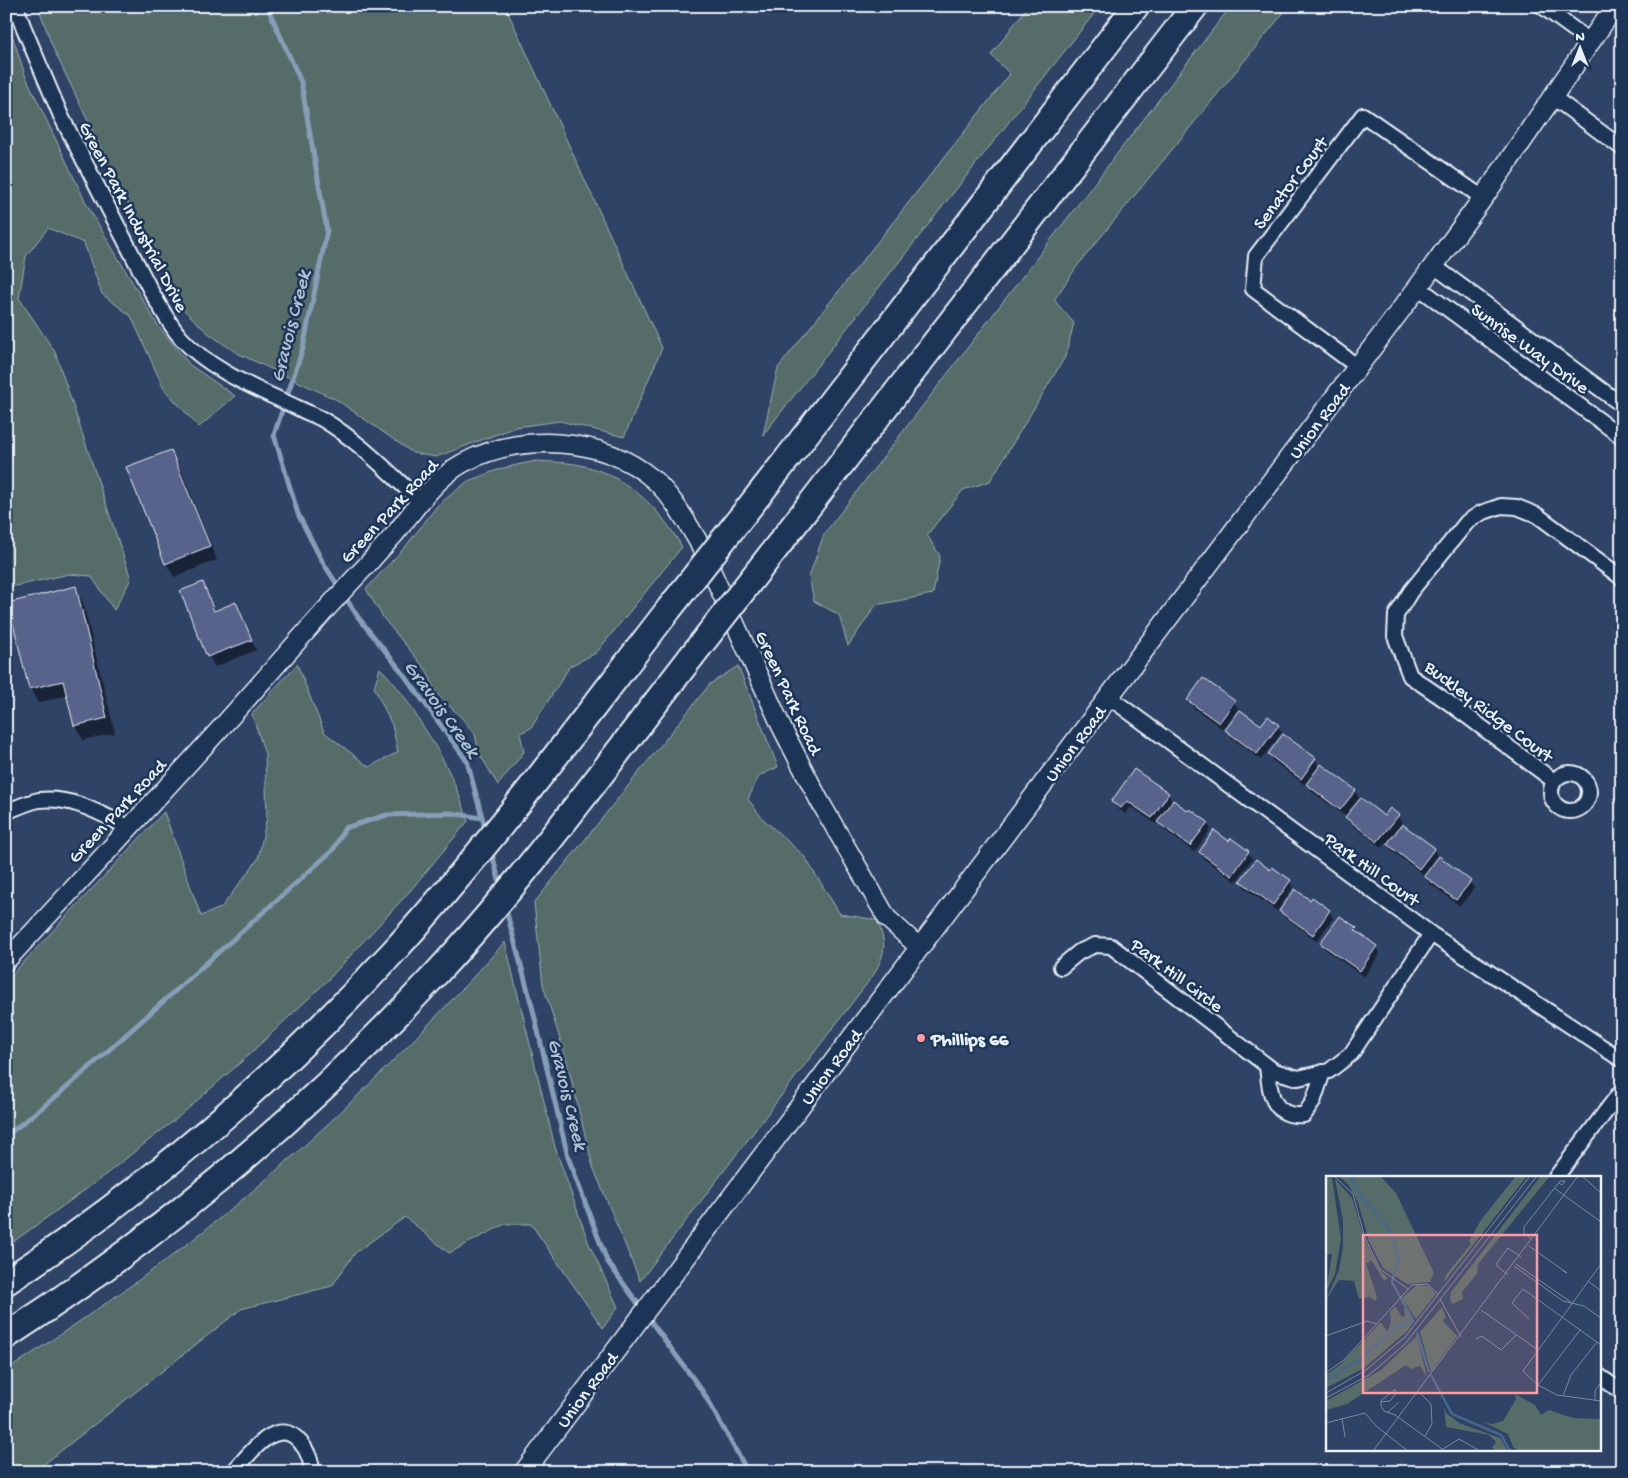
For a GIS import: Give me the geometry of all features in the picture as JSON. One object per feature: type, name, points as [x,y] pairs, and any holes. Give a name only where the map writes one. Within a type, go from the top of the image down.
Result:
[{"type":"highway","points":[[6,1282],[110,1209],[184,1150],[257,1087],[326,1021],[420,921],[459,876],[554,757],[1136,6]]},
{"type":"highway","points":[[6,1336],[54,1305],[131,1250],[206,1191],[279,1129],[341,1071],[435,975],[479,926],[569,815],[1194,6]]},
{"type":"main road","name":"Union Road","points":[[525,1471],[1434,266],[1615,6]]},
{"type":"street","name":"Green Park Industrial Drive","points":[[16,6],[61,116],[163,314],[181,338],[214,365],[320,418],[336,428],[421,502]]},
{"type":"street","points":[[1542,6],[1591,42]]},
{"type":"street","points":[[1553,97],[1622,148]]},
{"type":"street","name":"Senator Court","points":[[1358,367],[1252,289],[1256,256],[1363,115],[1483,198]]},
{"type":"street","name":"Sunrise Way Drive","points":[[1434,266],[1622,405]]},
{"type":"street","name":"Sunrise Way Drive","points":[[1418,287],[1622,437]]},
{"type":"street","name":"Green Park Road","points":[[6,961],[228,720],[325,609],[392,538],[445,476],[475,457],[523,445],[552,443],[575,445],[603,451],[639,468],[670,497],[684,516],[698,541],[778,720],[819,800],[887,918],[920,948]]},
{"type":"street","name":"Buckley Ridge Court","points":[[1554,781],[1410,676],[1395,636],[1396,615],[1411,591],[1467,522],[1480,513],[1501,506],[1517,507],[1537,515],[1622,578]]},
{"type":"street","name":"Park Hill Court","points":[[1109,697],[1432,934],[1622,1060]]},
{"type":"street","points":[[6,812],[37,800],[57,799],[82,804],[130,828]]},
{"type":"street","name":"Park Hill Circle","points":[[1062,967],[1079,952],[1094,945],[1111,946],[1274,1071],[1298,1078],[1329,1071],[1351,1054],[1432,934]]},
{"type":"street","points":[[1267,1066],[1272,1097],[1277,1108],[1291,1116],[1304,1115],[1313,1102],[1323,1072]]},
{"type":"street","points":[[1557,1176],[1622,1090]]},
{"type":"street","points":[[1600,1377],[1622,1392]]},
{"type":"street","points":[[233,1472],[268,1435],[280,1433],[289,1434],[302,1445],[311,1463],[312,1472]]},
{"type":"green space","points":[[38,6],[505,6],[662,348],[624,437],[560,421],[516,427],[436,457],[413,453],[337,400],[235,352],[208,333],[183,309],[119,186],[53,48]]},
{"type":"green space","points":[[1028,6],[1100,6],[763,435],[778,368],[1010,74],[991,55]]},
{"type":"green space","points":[[1231,6],[1289,6],[1078,265],[1054,300],[1074,323],[1065,357],[990,481],[963,490],[927,535],[940,556],[933,594],[876,605],[848,646],[839,615],[814,601],[809,577],[824,534]]},
{"type":"green space","points":[[6,16],[25,75],[87,205],[158,326],[190,365],[235,396],[199,427],[164,389],[131,316],[102,294],[84,243],[48,228],[26,256],[19,298],[55,352],[131,579],[114,610],[91,576],[69,574],[6,588]]},
{"type":"green space","points":[[536,461],[570,463],[592,468],[623,483],[638,493],[662,518],[682,547],[596,653],[570,666],[531,728],[520,733],[524,752],[498,785],[479,753],[475,734],[461,717],[436,693],[427,671],[384,619],[366,589],[406,546],[438,505],[468,481],[503,468]]},
{"type":"green space","points":[[297,664],[324,732],[369,767],[398,752],[392,725],[374,687],[380,668],[392,680],[435,745],[448,769],[468,821],[410,891],[325,983],[241,1062],[176,1119],[96,1182],[6,1247],[6,981],[164,812],[201,916],[221,908],[258,859],[267,817],[265,754],[252,714]]},
{"type":"green space","points":[[738,666],[778,767],[759,776],[748,799],[762,818],[804,856],[840,914],[877,920],[884,947],[874,974],[640,1281],[593,1167],[566,1058],[543,985],[534,903],[710,684]]},
{"type":"green space","points":[[505,942],[555,1147],[589,1244],[618,1307],[603,1328],[531,1224],[505,1224],[449,1253],[405,1217],[355,1253],[332,1286],[241,1309],[34,1472],[6,1472],[6,1371],[112,1299],[215,1222],[254,1190],[366,1088]]},
{"type":"building","points":[[171,450],[210,546],[165,564],[126,467]]},
{"type":"building","points":[[203,582],[214,611],[236,602],[252,640],[207,657],[180,591]]},
{"type":"building","points":[[76,586],[107,718],[74,726],[63,681],[29,689],[8,603]]},
{"type":"building","points":[[1203,678],[1235,701],[1219,723],[1187,700]]},
{"type":"building","points":[[1240,710],[1261,725],[1268,716],[1279,725],[1257,754],[1225,730]]},
{"type":"building","points":[[1283,734],[1316,758],[1301,779],[1268,754]]},
{"type":"building","points":[[1321,764],[1356,790],[1340,810],[1306,784]]},
{"type":"building","points":[[1134,769],[1169,793],[1152,818],[1127,801],[1121,808],[1111,802]]},
{"type":"building","points":[[1361,798],[1384,816],[1390,808],[1399,815],[1377,842],[1345,817]]},
{"type":"building","points":[[1173,800],[1208,822],[1190,846],[1157,822]]},
{"type":"building","points":[[1402,824],[1435,848],[1419,869],[1387,844]]},
{"type":"building","points":[[1214,830],[1229,841],[1231,838],[1249,851],[1232,876],[1199,852]]},
{"type":"building","points":[[1439,856],[1471,881],[1456,900],[1424,876]]},
{"type":"building","points":[[1256,859],[1270,870],[1272,867],[1291,880],[1273,905],[1240,881]]},
{"type":"building","points":[[1295,889],[1310,900],[1312,897],[1330,910],[1313,935],[1279,911]]},
{"type":"building","points":[[1340,916],[1377,946],[1360,971],[1320,943]]},
{"type":"waterway","name":"Gravois Creek","points":[[267,6],[301,82],[327,231],[303,348],[274,435],[298,514],[322,561],[358,617],[402,672],[467,761],[486,832]]},
{"type":"waterway","points":[[6,1136],[63,1091],[333,850],[345,828],[387,815],[450,813],[482,818]]},
{"type":"waterway","name":"Gravois Creek","points":[[491,850],[501,888]]},
{"type":"waterway","name":"Gravois Creek","points":[[505,906],[532,1006],[568,1157],[607,1261],[642,1309]]},
{"type":"waterway","name":"Gravois Creek","points":[[647,1316],[703,1392],[748,1472]]},
{"type":"place","name":"Phillips 66","points":[[921,1038]]}]
